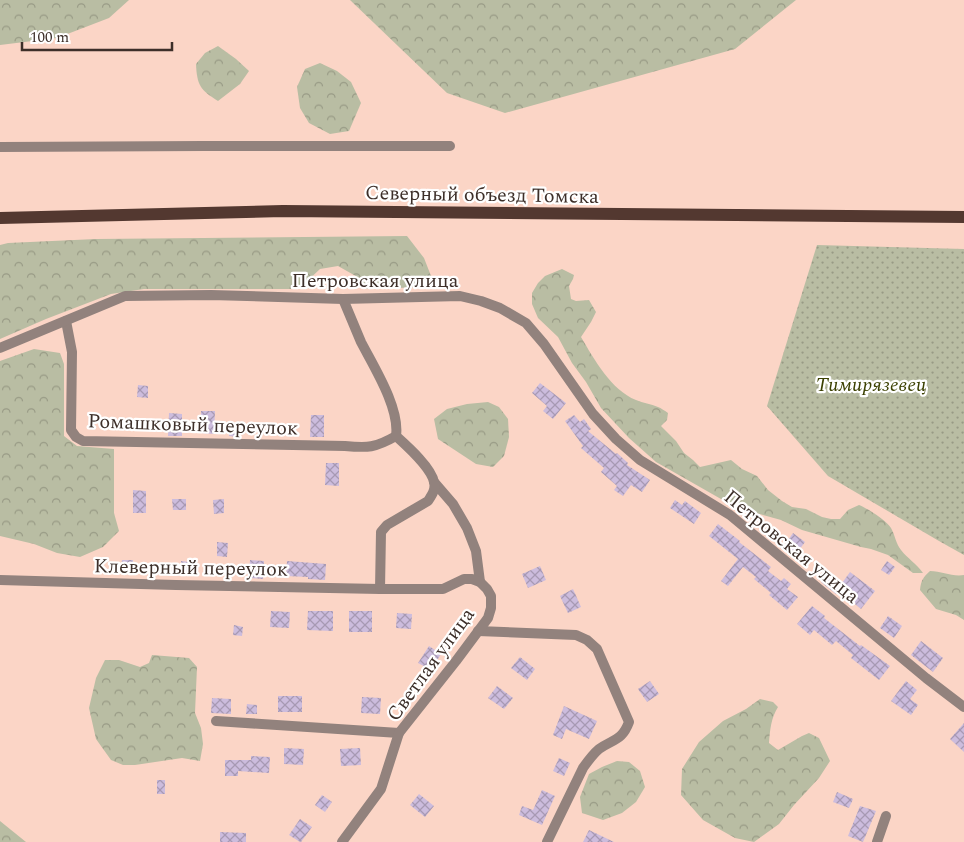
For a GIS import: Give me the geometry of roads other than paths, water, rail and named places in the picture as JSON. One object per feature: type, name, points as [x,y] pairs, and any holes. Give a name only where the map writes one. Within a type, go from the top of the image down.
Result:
[{"type":"main road","name":"Северный объезд Томска","points":[[0,218],[292,211],[964,218]]},
{"type":"street","points":[[0,148],[450,146]]},
{"type":"street","name":"Петровская улица","points":[[0,348],[125,296],[211,295],[343,298],[460,296],[500,308],[526,323],[544,344],[593,414],[616,439],[640,460],[730,515],[964,707]]},
{"type":"street","points":[[343,298],[360,340],[390,403],[396,420],[396,436],[417,456],[434,482],[453,504],[467,528],[476,551],[480,582]]},
{"type":"street","name":"Ромашковый переулок","points":[[66,321],[72,352],[71,430],[76,437],[83,441],[372,447],[396,436]]},
{"type":"street","points":[[380,589],[381,532],[387,525],[428,501],[432,495],[434,482]]},
{"type":"street","name":"Светлая улица","points":[[342,842],[381,789],[399,733],[488,618],[491,608],[491,596],[487,589],[480,582],[472,579],[464,578],[442,589],[380,589]]},
{"type":"street","name":"Клеверный переулок","points":[[0,580],[380,589]]},
{"type":"street","points":[[478,631],[576,635],[587,640],[597,649],[629,722],[621,736],[590,757],[547,842]]},
{"type":"street","points":[[216,721],[399,733]]},
{"type":"street","points":[[877,842],[886,816]]},
{"type":"park label","name":"Тимирязевец","points":[[871,384]]}]
